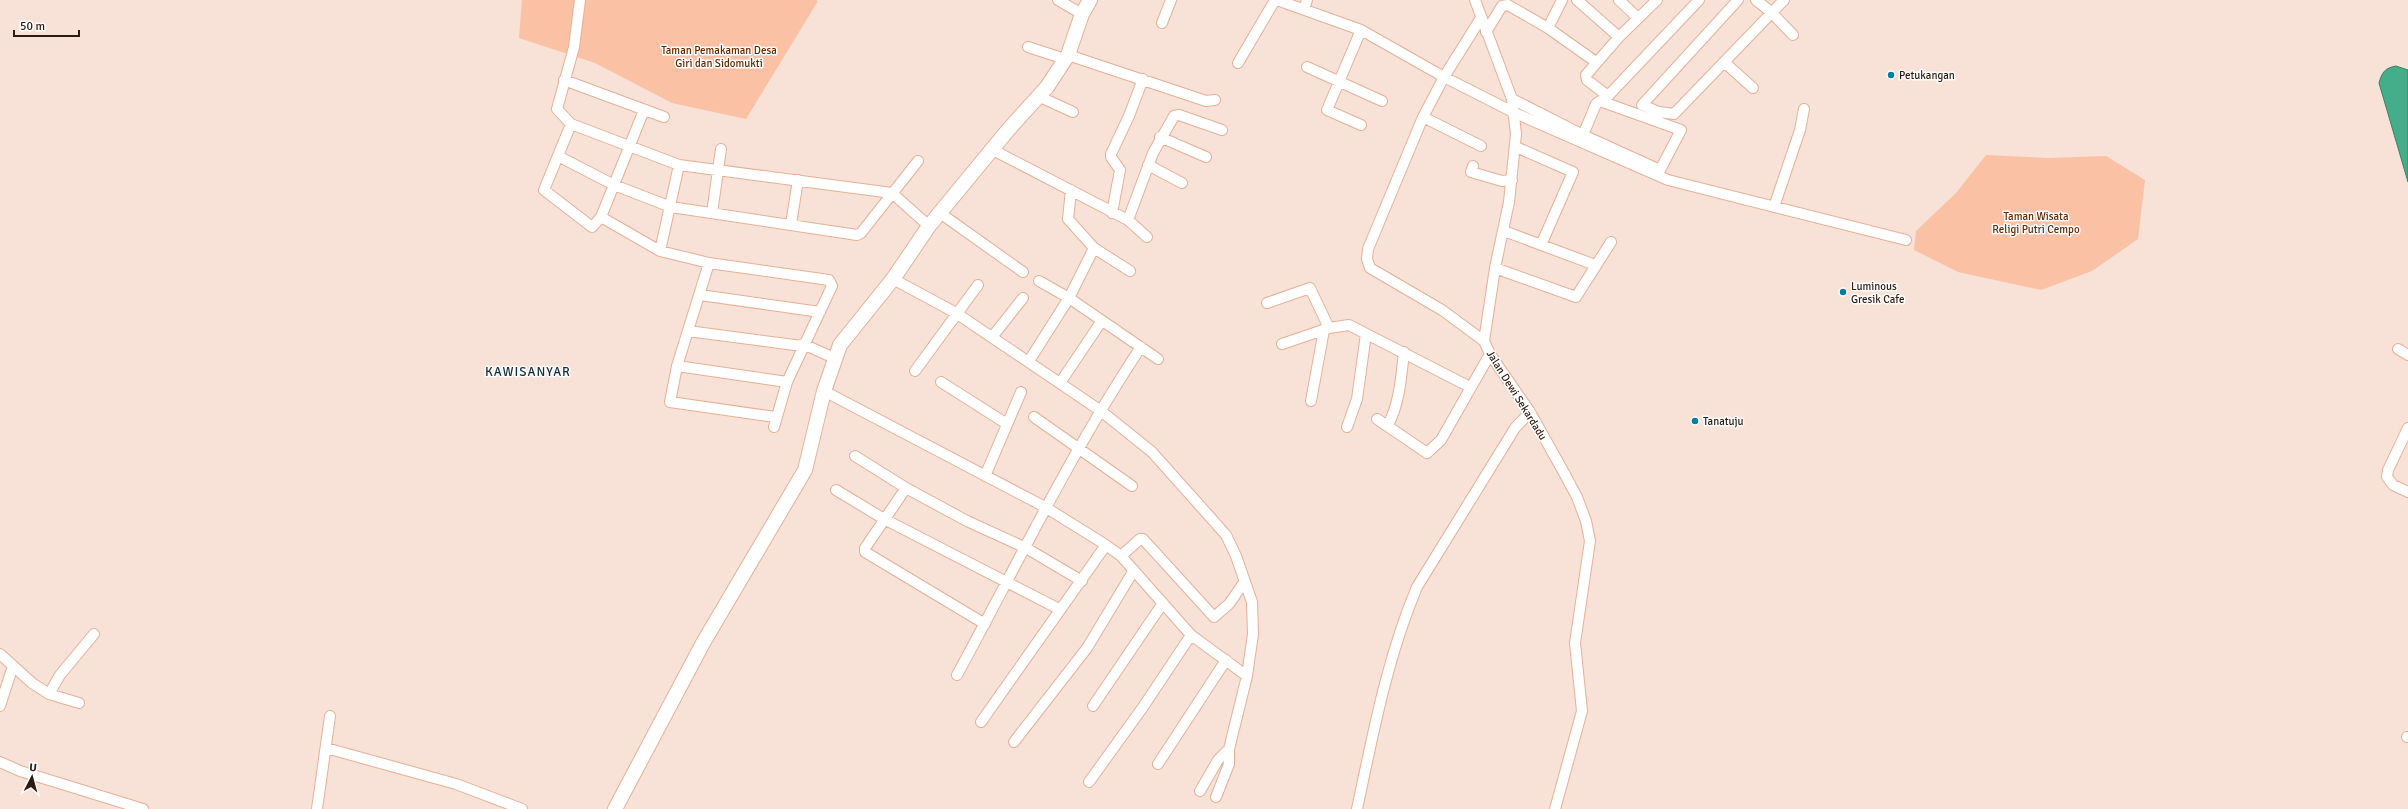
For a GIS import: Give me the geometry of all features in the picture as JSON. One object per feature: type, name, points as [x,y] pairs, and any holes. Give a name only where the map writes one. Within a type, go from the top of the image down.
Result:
[{"type":"street","points":[[580,0],[574,47],[557,109],[571,124],[678,165],[892,192],[929,226]]},
{"type":"street","points":[[1058,0],[1082,14]]},
{"type":"street","points":[[615,809],[703,643],[805,470],[824,391],[834,358],[840,345],[893,279],[929,226],[1040,97],[1066,57],[1082,14],[1090,0]]},
{"type":"street","points":[[1162,23],[1171,0]]},
{"type":"street","points":[[1238,64],[1276,0],[1306,5],[1361,30],[1444,77],[1515,113],[1668,180],[1906,240]]},
{"type":"street","name":"Jalan Dewi Sekardadu","points":[[1475,0],[1512,99],[1515,113],[1516,147],[1504,232],[1495,268],[1484,341],[1490,354],[1530,412],[1577,497],[1586,521],[1590,541],[1575,643],[1582,711],[1554,809]]},
{"type":"street","points":[[1548,28],[1562,0]]},
{"type":"street","points":[[1577,0],[1620,37]]},
{"type":"street","points":[[1619,0],[1638,18]]},
{"type":"street","points":[[1658,0],[1638,18],[1596,62],[1585,78],[1608,96],[1611,95],[1699,0]]},
{"type":"street","points":[[1738,0],[1641,104],[1659,112],[1674,114],[1784,0]]},
{"type":"street","points":[[1756,0],[1771,12],[1793,34]]},
{"type":"street","points":[[1486,32],[1505,5],[1548,28],[1596,62]]},
{"type":"street","points":[[1481,18],[1444,77],[1423,117],[1378,224],[1367,259],[1370,268],[1442,310],[1484,341]]},
{"type":"street","points":[[1361,30],[1341,82],[1327,110],[1361,125]]},
{"type":"street","points":[[1028,47],[1143,79],[1206,101],[1215,100]]},
{"type":"street","points":[[1724,62],[1753,88]]},
{"type":"street","points":[[1307,67],[1382,101]]},
{"type":"street","points":[[1112,213],[1120,170],[1111,157],[1111,154],[1129,116],[1143,79]]},
{"type":"street","points":[[564,80],[664,117]]},
{"type":"street","points":[[1040,97],[1073,112]]},
{"type":"street","points":[[1512,99],[1583,135],[1660,170],[1681,130],[1600,101],[1596,104],[1583,135]]},
{"type":"street","points":[[1774,207],[1800,130],[1804,108]]},
{"type":"street","points":[[571,124],[544,192],[589,226],[594,226],[601,217],[628,146],[644,110]]},
{"type":"street","points":[[1128,220],[1160,137],[1176,115],[1222,130]]},
{"type":"street","points":[[1423,117],[1481,146]]},
{"type":"street","points":[[1160,137],[1206,157]]},
{"type":"street","points":[[1516,147],[1573,172],[1540,245]]},
{"type":"street","points":[[712,213],[721,149]]},
{"type":"street","points":[[993,150],[1128,220],[1147,236]]},
{"type":"street","points":[[558,156],[614,186],[670,207],[859,234],[918,161]]},
{"type":"street","points":[[660,251],[678,165]]},
{"type":"street","points":[[1148,165],[1182,183]]},
{"type":"street","points":[[1472,166],[1471,172],[1502,180],[1512,180]]},
{"type":"street","points":[[791,224],[798,180]]},
{"type":"street","points":[[1071,190],[1068,219],[1094,248],[1130,272]]},
{"type":"street","points":[[940,213],[1023,272]]},
{"type":"street","points":[[601,217],[660,251],[709,262],[827,279],[832,286],[803,345],[787,382],[774,422],[670,403],[677,366],[709,262]]},
{"type":"street","points":[[1504,232],[1595,265]]},
{"type":"street","points":[[1495,268],[1573,298],[1578,295],[1595,265],[1611,242]]},
{"type":"street","points":[[1029,361],[1069,298],[1094,248]]},
{"type":"street","points":[[893,279],[956,313],[1101,411],[1152,452],[1226,535],[1236,556],[1253,612],[1248,676],[1229,749],[1229,764],[1216,797]]},
{"type":"street","points":[[1039,281],[1069,298],[1101,322],[1158,359]]},
{"type":"street","points":[[915,371],[956,313],[978,285]]},
{"type":"street","points":[[1268,304],[1310,288],[1326,329],[1311,401]]},
{"type":"street","points":[[700,295],[820,312]]},
{"type":"street","points":[[992,338],[1023,298]]},
{"type":"street","points":[[1060,383],[1101,322]]},
{"type":"street","points":[[1282,344],[1326,329],[1349,325],[1470,387]]},
{"type":"street","points":[[688,331],[803,345],[834,358]]},
{"type":"street","points":[[1347,427],[1357,399],[1366,334]]},
{"type":"street","points":[[957,676],[1026,548],[1045,507],[1061,478],[1080,449],[1108,397],[1141,347]]},
{"type":"street","points":[[2398,349],[2408,355]]},
{"type":"street","points":[[1388,425],[1395,412],[1404,352]]},
{"type":"street","points":[[1377,419],[1388,425],[1427,453],[1441,440],[1490,354]]},
{"type":"street","points":[[677,366],[787,382]]},
{"type":"street","points":[[941,382],[1007,424]]},
{"type":"street","points":[[824,391],[1045,507],[1106,545],[1121,556],[1191,635],[1248,676]]},
{"type":"street","points":[[985,476],[1021,392]]},
{"type":"street","points":[[1357,809],[1371,735],[1406,613],[1417,587],[1515,428],[1530,412]]},
{"type":"street","points":[[1034,417],[1132,486]]},
{"type":"street","points":[[2408,428],[2388,470],[2387,477],[2393,485],[2408,492]]},
{"type":"street","points":[[855,456],[906,488],[967,521],[1026,548],[1082,581]]},
{"type":"street","points":[[906,488],[865,548],[867,554],[985,624]]},
{"type":"street","points":[[836,490],[884,519],[1008,582],[1059,610]]},
{"type":"street","points":[[1121,556],[1140,539],[1143,539],[1214,617],[1229,604],[1245,582]]},
{"type":"street","points":[[981,722],[1106,545]]},
{"type":"street","points":[[1014,742],[1087,648],[1134,570]]},
{"type":"street","points":[[1093,706],[1163,603]]},
{"type":"street","points":[[49,694],[60,675],[94,634]]},
{"type":"street","points":[[1089,782],[1143,707],[1191,635]]},
{"type":"street","points":[[0,654],[32,683],[49,694],[79,703]]},
{"type":"street","points":[[1158,764],[1226,660]]},
{"type":"street","points":[[0,706],[14,666]]},
{"type":"street","points":[[317,809],[330,716]]},
{"type":"street","points":[[326,748],[456,784],[522,809]]},
{"type":"street","points":[[1200,790],[1221,756],[1229,749]]},
{"type":"street","points":[[0,762],[20,771],[143,809]]},
{"type":"green space","name":"Taman Pemakaman Desa Giri dan Sidomukti","points":[[522,0],[818,1],[746,119],[672,103],[595,63],[519,38]]},
{"type":"green space","name":"Taman Wisata Religi Putri Cempo","points":[[1986,155],[2048,158],[2106,156],[2145,180],[2138,239],[2092,271],[2041,290],[1958,272],[1914,250],[1916,231],[1956,193]]},
{"type":"shaded area","points":[[2396,66],[2408,70],[2408,182],[2379,83],[2384,71]]},
{"type":"place","name":"Petukangan","points":[[1891,75]]},
{"type":"place","name":"Luminous Gresik Cafe","points":[[1843,292]]},
{"type":"place","name":"Tanatuju","points":[[1695,421]]},
{"type":"district","name":"KAWISANYAR","points":[[528,371]]}]
